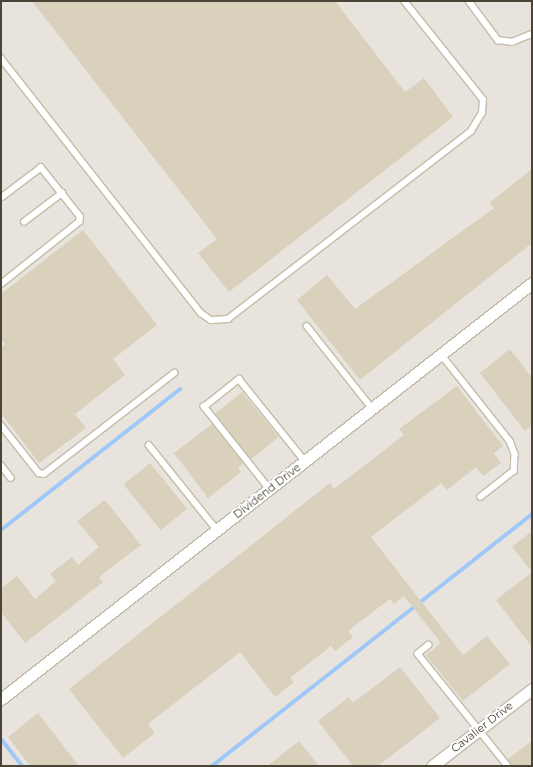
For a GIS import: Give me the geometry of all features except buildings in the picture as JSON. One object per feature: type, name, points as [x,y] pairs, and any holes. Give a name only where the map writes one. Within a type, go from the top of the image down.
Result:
[{"type":"street","name":"Dividend Drive","points":[[1,699],[532,283]]},
{"type":"street","name":"Cavalier Drive","points":[[432,766],[532,689]]},
{"type":"lane","points":[[1,58],[201,313],[211,320],[228,319],[471,131],[482,113],[483,100],[404,1]]},
{"type":"lane","points":[[469,1],[498,40],[512,42],[532,34]]},
{"type":"lane","points":[[1,284],[79,222],[80,217],[41,168],[3,197]]},
{"type":"lane","points":[[24,222],[62,193]]},
{"type":"lane","points":[[308,326],[372,408]]},
{"type":"lane","points":[[441,354],[510,441],[514,454],[514,472],[481,497]]},
{"type":"lane","points":[[1,425],[39,473],[44,474],[174,373]]},
{"type":"lane","points":[[269,489],[204,407],[239,379],[305,461]]},
{"type":"lane","points":[[149,445],[217,530]]},
{"type":"lane","points":[[1,465],[11,478]]},
{"type":"lane","points":[[429,645],[418,654],[508,766]]},
{"type":"shaded area","points":[[1,1],[532,1],[532,766],[1,766]]},
{"type":"waterway","points":[[1,530],[180,389]]},
{"type":"waterway","points":[[212,766],[532,514]]},
{"type":"waterway","points":[[1,739],[22,766]]}]
